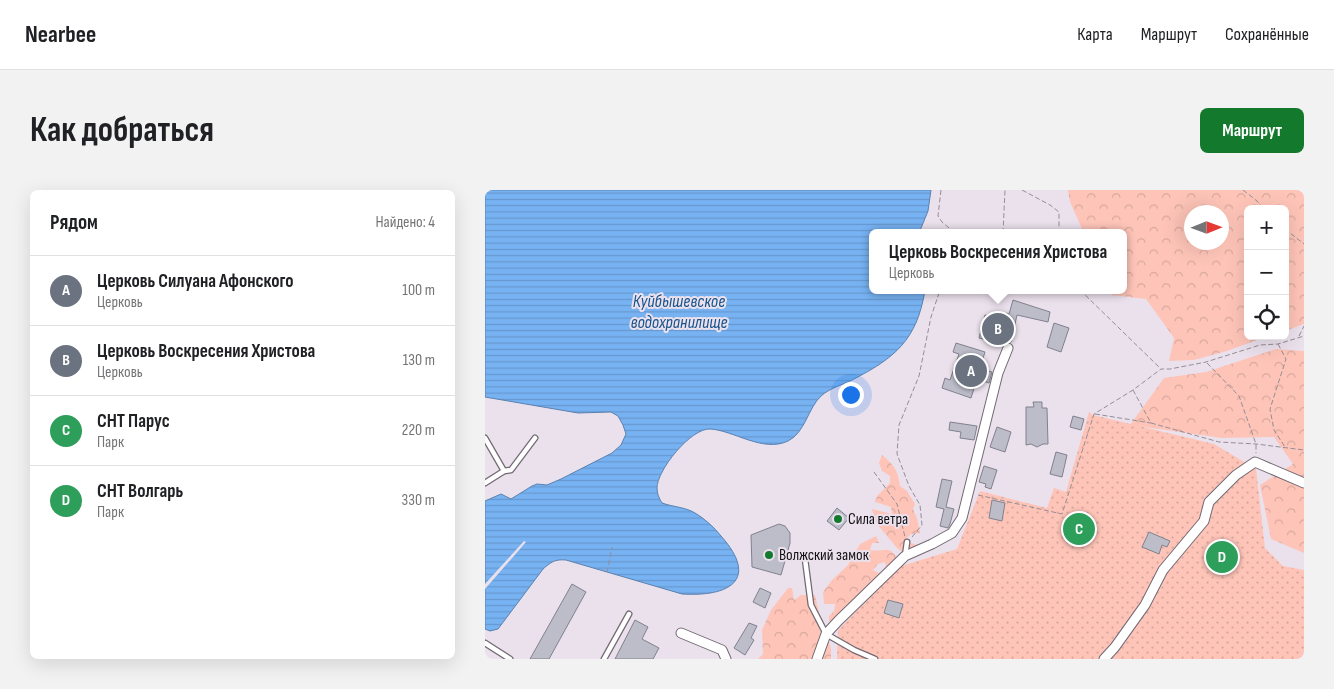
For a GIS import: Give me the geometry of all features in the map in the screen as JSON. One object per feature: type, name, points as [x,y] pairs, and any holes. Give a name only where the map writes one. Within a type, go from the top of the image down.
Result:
[{"type":"street","points":[[817,659],[826,634],[837,621],[905,556],[952,533],[963,518],[967,493],[998,373],[1008,348]]},
{"type":"street","points":[[1104,659],[1115,647],[1145,605],[1163,570],[1204,521],[1209,502],[1236,475],[1255,462],[1304,483]]},
{"type":"street","points":[[681,633],[723,650],[726,659]]},
{"type":"lane","points":[[485,438],[504,471]]},
{"type":"lane","points":[[485,483],[504,471],[511,470],[535,438]]},
{"type":"lane","points":[[905,556],[907,542]]},
{"type":"lane","points":[[805,559],[811,605],[826,634],[854,650],[875,659]]},
{"type":"lane","points":[[604,659],[629,614]]},
{"type":"lane","points":[[485,643],[510,659]]},
{"type":"path","points":[[941,190],[938,216],[950,229]]},
{"type":"path","points":[[1004,229],[1005,190]]},
{"type":"path","points":[[1022,190],[1051,204],[1059,212],[1059,229]]},
{"type":"path","points":[[1243,190],[1260,205]]},
{"type":"path","points":[[1289,232],[1304,244]]},
{"type":"path","points":[[907,542],[922,525],[920,505],[909,486],[897,454],[899,425],[919,376],[931,317],[939,294]]},
{"type":"path","points":[[1083,294],[1161,369]]},
{"type":"path","points":[[1299,337],[1304,326]]},
{"type":"path","points":[[967,493],[1062,514],[1094,414],[1133,390],[1161,369],[1206,362],[1261,345],[1278,344],[1304,336]]},
{"type":"path","points":[[1278,344],[1286,359],[1270,409],[1273,430],[1285,447]]},
{"type":"path","points":[[1206,362],[1239,396],[1256,444],[1255,462]]},
{"type":"path","points":[[1133,390],[1151,423]]},
{"type":"path","points":[[1094,414],[1151,423],[1219,442],[1304,450]]},
{"type":"path","points":[[874,472],[897,504],[907,542]]},
{"type":"path","points":[[607,572],[612,547]]},
{"type":"green space","points":[[1068,190],[1304,190],[1304,324],[1289,330],[1289,205],[1244,205],[1244,340],[1257,340],[1194,360],[1169,361],[1174,338],[1146,299],[1112,295],[1127,294],[1127,229],[1082,229],[1070,202]]},
{"type":"green space","points":[[1276,349],[1304,351],[1304,553],[1271,539],[1260,485],[1293,464],[1274,437],[1222,438],[1130,425],[1164,378],[1206,372]]},
{"type":"green space","points":[[1089,412],[1093,415],[1214,444],[1256,469],[1265,548],[1283,566],[1304,570],[1304,659],[837,659],[838,630],[901,566],[957,549],[980,491],[1047,508],[1054,488],[1066,492]]},
{"type":"green space","points":[[882,455],[895,468],[900,486],[907,491],[915,504],[913,509],[920,533],[911,534],[904,541],[920,546],[920,554],[910,557],[897,548],[876,523],[872,509],[892,514],[891,507],[875,502],[877,496],[890,483],[890,476],[882,471],[879,463]]},
{"type":"green space","points":[[876,536],[879,543],[872,543],[870,550],[889,550],[892,552],[898,560],[894,569],[886,568],[885,562],[878,564],[873,570],[881,574],[838,625],[829,621],[829,616],[834,611],[835,604],[824,604],[823,592],[832,580],[848,565],[860,544]]},
{"type":"green space","points":[[788,588],[792,588],[794,600],[801,595],[815,595],[831,649],[831,659],[758,659],[763,654],[762,630],[771,610]]},
{"type":"water","name":"Куйбышевское водохранилище","points":[[485,190],[931,190],[928,211],[921,229],[869,229],[869,294],[924,294],[916,322],[902,346],[880,364],[821,396],[799,432],[788,441],[778,444],[758,443],[719,430],[710,429],[702,431],[694,435],[676,451],[658,480],[658,496],[662,503],[687,509],[699,515],[715,529],[732,551],[738,564],[738,574],[734,583],[725,589],[699,594],[682,594],[566,560],[559,560],[543,569],[498,629],[490,631],[485,629],[485,501],[501,494],[511,499],[537,484],[547,485],[561,479],[612,453],[621,445],[626,434],[618,416],[611,412],[578,413],[485,397]]},
{"type":"pier","points":[[524,541],[526,542],[485,589],[485,584]]},
{"type":"building","points":[[1013,300],[1050,312],[1048,322],[1017,315],[1011,342],[995,338],[994,342],[979,338],[985,315],[1004,320],[1006,313],[1009,314]]},
{"type":"building","points":[[1054,323],[1069,328],[1061,352],[1047,347]]},
{"type":"building","points":[[956,343],[985,352],[980,368],[992,372],[989,383],[977,379],[971,398],[942,388],[945,378],[950,380],[959,354],[953,352]]},
{"type":"building","points":[[1033,402],[1042,402],[1042,408],[1047,408],[1048,444],[1037,447],[1031,444],[1026,445],[1026,407],[1034,407]]},
{"type":"building","points":[[1073,416],[1084,419],[1081,430],[1070,427]]},
{"type":"building","points":[[950,422],[977,426],[974,440],[960,438],[961,432],[949,430]]},
{"type":"building","points":[[997,427],[1011,432],[1005,452],[990,447]]},
{"type":"building","points":[[1056,452],[1067,455],[1062,477],[1050,474]]},
{"type":"building","points":[[984,466],[997,470],[991,489],[985,487],[986,484],[979,482]]},
{"type":"building","points":[[942,479],[952,481],[946,507],[954,509],[948,528],[940,526],[944,509],[936,507]]},
{"type":"building","points":[[992,500],[1005,503],[1002,521],[989,518]]},
{"type":"building","name":"Сила ветра","points":[[837,508],[849,518],[839,530],[827,521]]},
{"type":"building","name":"Волжский замок","points":[[779,524],[785,526],[790,533],[790,543],[781,575],[752,567],[751,535]]},
{"type":"building","points":[[1149,532],[1170,541],[1167,547],[1162,545],[1159,554],[1142,547]]},
{"type":"building","points":[[572,584],[586,592],[549,659],[530,659]]},
{"type":"building","points":[[760,588],[771,593],[765,608],[753,602]]},
{"type":"building","points":[[888,600],[903,604],[899,618],[884,613]]},
{"type":"building","points":[[635,620],[648,627],[642,639],[659,648],[653,659],[615,659]]},
{"type":"building","points":[[749,623],[757,626],[751,638],[754,640],[745,655],[734,648]]},
{"type":"place","name":"Церковь Воскресения Христова","points":[[998,329]]},
{"type":"place","name":"Церковь Силуана Афонского","points":[[971,371]]},
{"type":"place","name":"Сила ветра","points":[[838,519]]},
{"type":"place","name":"СНТ Парус","points":[[1079,529]]},
{"type":"place","name":"Волжский замок","points":[[769,555]]},
{"type":"place","name":"СНТ Волгарь","points":[[1222,557]]}]
